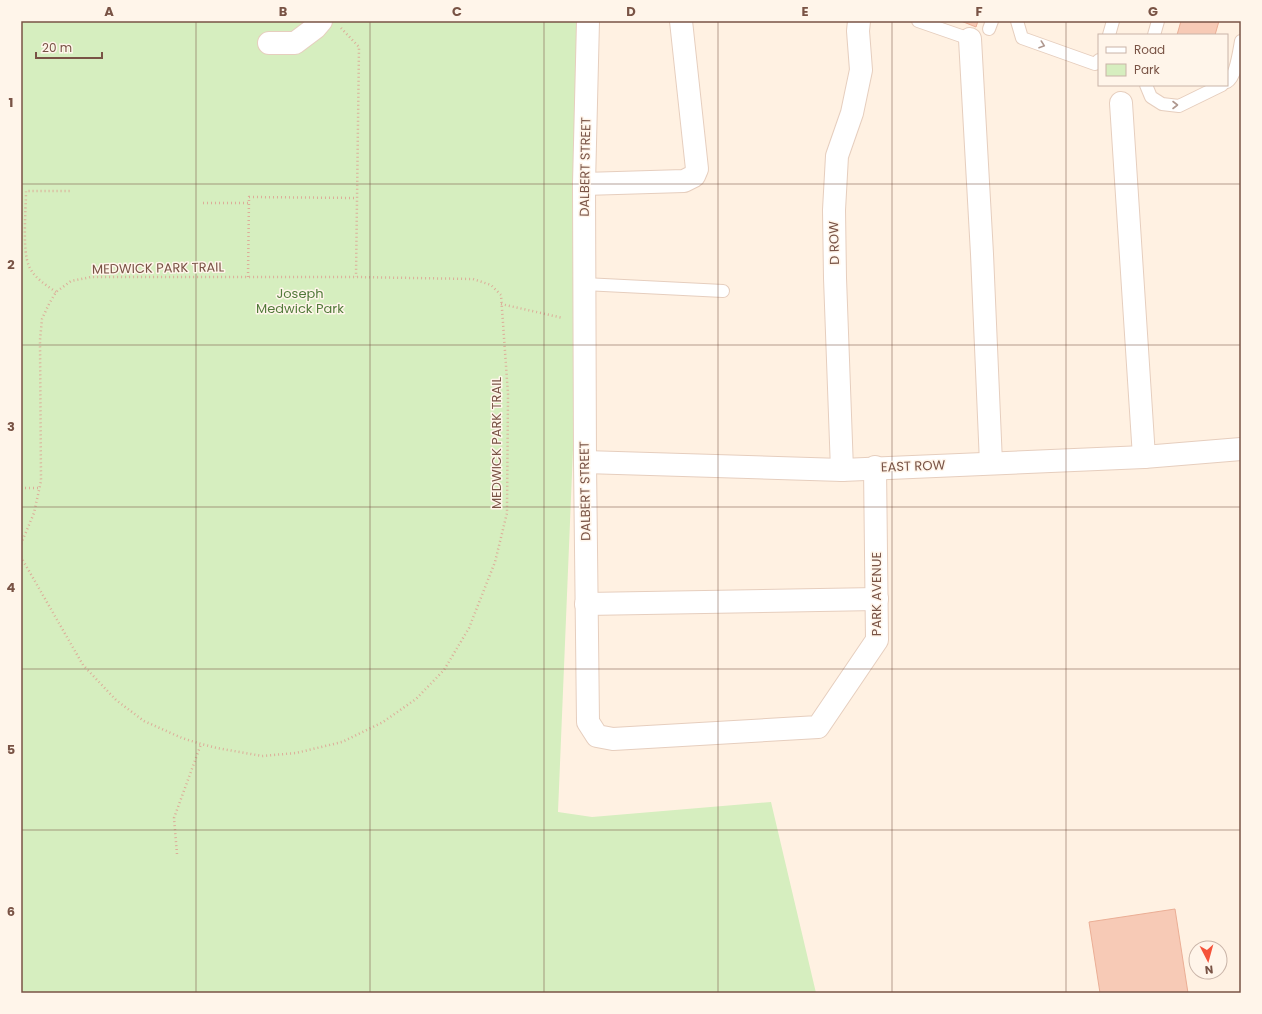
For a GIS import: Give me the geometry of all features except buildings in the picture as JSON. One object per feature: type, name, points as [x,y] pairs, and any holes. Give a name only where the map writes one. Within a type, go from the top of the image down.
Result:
[{"type":"street","name":"DALBERT STREET","points":[[588,21],[584,184],[588,722],[597,736],[614,739],[818,727]]},
{"type":"street","points":[[584,184],[684,181],[694,176],[697,169],[681,21]]},
{"type":"street","name":"D ROW","points":[[842,470],[834,210],[837,156],[852,113],[862,70],[858,31],[859,21]]},
{"type":"street","points":[[269,43],[295,42],[315,28],[330,24]]},
{"type":"street","points":[[983,30],[982,254],[991,463]]},
{"type":"street","points":[[1121,103],[1144,457]]},
{"type":"street","name":"EAST ROW","points":[[585,462],[842,470],[875,467],[1144,457],[1241,449]]},
{"type":"street","name":"PARK AVENUE","points":[[818,727],[877,640],[875,467]]},
{"type":"street","points":[[586,604],[877,599]]},
{"type":"lane","points":[[918,21],[983,30]]},
{"type":"lane","points":[[1018,21],[1022,38],[1095,64],[1098,61]]},
{"type":"lane","points":[[1109,34],[1113,21]]},
{"type":"lane","points":[[1154,34],[1158,21]]},
{"type":"lane","points":[[1228,79],[1241,41]]},
{"type":"lane","points":[[1146,86],[1151,97],[1162,104],[1179,106],[1219,86]]},
{"type":"lane","points":[[584,284],[723,291]]},
{"type":"path","points":[[330,24],[359,47],[356,277]]},
{"type":"path","points":[[21,544],[34,513],[41,481],[40,340],[42,319],[56,292],[42,282],[29,267],[25,251],[26,192],[71,191]]},
{"type":"path","points":[[248,277],[249,197],[357,198]]},
{"type":"path","points":[[203,203],[249,203]]},
{"type":"path","name":"MEDWICK PARK TRAIL","points":[[21,557],[83,665],[116,700],[144,721],[182,738],[217,748],[262,756],[296,753],[342,742],[388,718],[416,699],[444,670],[469,628],[495,562],[507,513],[508,394],[500,295],[491,285],[473,279],[356,277],[91,277],[71,282],[56,292]]},
{"type":"path","points":[[501,304],[585,322]]},
{"type":"path","points":[[21,488],[39,488]]},
{"type":"path","points":[[177,854],[174,818],[201,744]]},
{"type":"green space","name":"Joseph Medwick Park","points":[[21,21],[583,21],[584,184],[558,812],[592,817],[771,802],[816,993],[21,993]]}]
